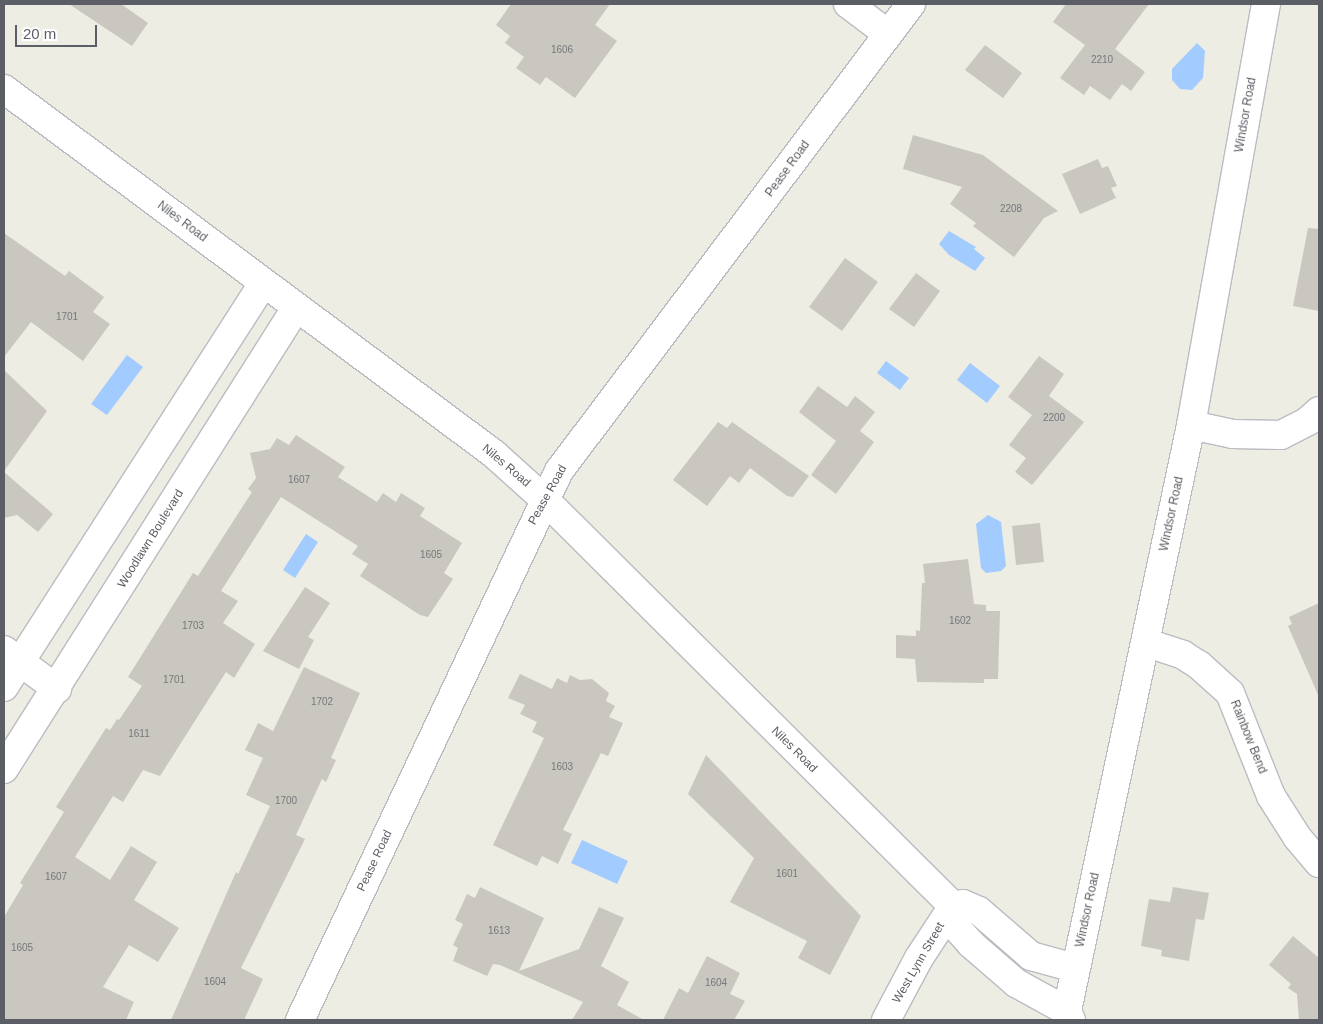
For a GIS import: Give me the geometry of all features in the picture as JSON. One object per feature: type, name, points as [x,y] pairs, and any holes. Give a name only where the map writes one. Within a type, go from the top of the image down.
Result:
[{"type":"street","points":[[848,4],[888,34]]},
{"type":"street","name":"Pease Road","points":[[300,1020],[544,499],[559,471],[685,307],[911,4]]},
{"type":"street","name":"Windsor Road","points":[[1069,1016],[1075,968],[1147,643],[1191,425],[1266,4]]},
{"type":"street","name":"Niles Road","points":[[4,89],[296,308],[456,425],[544,499],[953,906]]},
{"type":"street","points":[[4,687],[12,656],[263,283]]},
{"type":"street","name":"Woodlawn Boulevard","points":[[4,769],[57,689],[296,308]]},
{"type":"street","points":[[1191,425],[1257,437],[1281,435],[1308,421],[1319,411]]},
{"type":"street","name":"Rainbow Bend","points":[[1147,643],[1191,660],[1230,693],[1271,796],[1297,837],[1319,862]]},
{"type":"street","points":[[12,656],[57,689]]},
{"type":"street","points":[[1069,1016],[1016,983],[971,944],[955,926],[953,906],[963,904],[979,910],[1032,956],[1075,968]]},
{"type":"street","name":"West Lynn Street","points":[[886,1020],[919,958],[953,906]]},
{"type":"water","points":[[1197,43],[1205,51],[1203,78],[1192,90],[1180,89],[1172,80],[1172,69]]},
{"type":"water","points":[[949,231],[976,247],[974,249],[985,258],[975,271],[949,255],[939,244]]},
{"type":"water","points":[[127,355],[143,367],[107,415],[91,404]]},
{"type":"water","points":[[886,361],[909,378],[900,390],[877,373]]},
{"type":"water","points":[[970,363],[1000,386],[987,403],[957,380]]},
{"type":"water","points":[[988,515],[1001,522],[1006,566],[1001,571],[986,573],[981,568],[976,524]]},
{"type":"water","points":[[306,534],[318,542],[295,578],[283,570]]},
{"type":"water","points":[[582,840],[628,861],[617,884],[571,863]]},
{"type":"building","points":[[69,4],[121,4],[148,23],[132,46]]},
{"type":"building","points":[[511,4],[610,4],[595,25],[617,41],[575,98],[546,77],[540,85],[516,68],[524,57],[505,43],[510,36],[496,25]]},
{"type":"building","points":[[1066,4],[1149,4],[1115,49],[1145,72],[1131,91],[1122,84],[1110,100],[1090,86],[1084,95],[1060,78],[1085,45],[1053,22]]},
{"type":"building","points":[[985,45],[1022,73],[1003,98],[965,70]]},
{"type":"building","points":[[913,135],[983,155],[1058,211],[1044,218],[1014,257],[973,226],[976,223],[950,204],[962,187],[903,169]]},
{"type":"building","points":[[1098,159],[1102,168],[1108,166],[1117,186],[1111,188],[1116,198],[1080,214],[1062,174]]},
{"type":"building","points":[[1308,228],[1319,229],[1319,311],[1293,306]]},
{"type":"building","points":[[4,233],[65,276],[69,271],[104,297],[93,312],[110,324],[83,361],[31,322],[4,357]]},
{"type":"building","points":[[845,258],[878,282],[842,331],[809,307]]},
{"type":"building","points":[[916,273],[940,291],[914,327],[889,309]]},
{"type":"building","points":[[1039,356],[1064,374],[1049,396],[1084,422],[1032,485],[1015,472],[1026,458],[1009,445],[1032,415],[1008,397]]},
{"type":"building","points":[[4,370],[47,411],[4,471]]},
{"type":"building","points":[[818,386],[847,407],[855,396],[875,412],[860,431],[874,442],[836,494],[811,475],[836,441],[799,412]]},
{"type":"building","points":[[718,422],[727,428],[732,422],[809,476],[793,497],[787,496],[750,468],[739,483],[730,476],[707,506],[673,480]]},
{"type":"building","points":[[296,435],[345,467],[338,477],[377,502],[383,493],[396,502],[401,493],[425,508],[420,516],[462,543],[444,573],[453,579],[428,617],[420,615],[360,576],[368,564],[352,554],[358,546],[281,497],[221,591],[238,601],[223,623],[255,644],[234,678],[226,672],[160,776],[143,770],[123,802],[113,796],[75,857],[110,880],[131,846],[157,862],[134,900],[179,928],[158,962],[129,945],[103,987],[134,1002],[126,1020],[4,1020],[4,917],[23,885],[20,883],[64,812],[56,807],[106,728],[110,730],[117,719],[119,720],[142,686],[128,677],[193,573],[198,576],[252,492],[248,489],[256,478],[250,453],[270,449],[277,438],[289,445]]},
{"type":"building","points":[[4,472],[53,514],[38,532],[17,515],[4,518]]},
{"type":"building","points":[[1040,523],[1044,562],[1016,565],[1012,526]]},
{"type":"building","points":[[968,559],[974,604],[986,605],[986,611],[1000,611],[998,679],[984,679],[984,683],[917,682],[915,659],[896,658],[896,635],[916,636],[916,630],[920,631],[922,583],[925,583],[923,564]]},
{"type":"building","points":[[305,587],[330,603],[308,637],[314,640],[299,669],[263,651]]},
{"type":"building","points":[[1319,603],[1319,697],[1288,626],[1292,624],[1289,617]]},
{"type":"building","points":[[304,667],[360,693],[331,758],[336,760],[326,782],[322,779],[296,835],[305,839],[241,968],[263,979],[244,1020],[171,1020],[236,872],[238,874],[270,806],[246,795],[263,758],[245,750],[258,723],[273,731]]},
{"type":"building","points":[[520,674],[552,689],[557,678],[567,683],[570,675],[580,680],[592,679],[609,693],[606,701],[615,706],[609,717],[623,723],[608,756],[601,753],[563,830],[572,834],[558,864],[542,856],[537,866],[493,845],[544,738],[532,732],[537,722],[520,714],[525,705],[508,698]]},
{"type":"building","points":[[706,755],[861,916],[830,975],[798,958],[807,941],[730,902],[754,858],[688,794]]},
{"type":"building","points":[[480,887],[544,918],[519,971],[579,949],[599,907],[624,918],[601,966],[629,982],[617,1005],[644,1020],[572,1020],[583,1002],[500,965],[493,964],[487,976],[453,961],[458,948],[453,945],[463,924],[455,920],[467,894],[475,898]]},
{"type":"building","points":[[1173,887],[1209,893],[1204,920],[1196,919],[1189,961],[1161,956],[1162,950],[1141,946],[1149,899],[1170,902]]},
{"type":"building","points":[[1293,936],[1319,958],[1319,1020],[1299,1020],[1297,994],[1288,988],[1291,984],[1269,965]]},
{"type":"building","points":[[707,956],[740,973],[730,994],[745,1001],[734,1020],[663,1020],[679,988],[688,993]]}]
